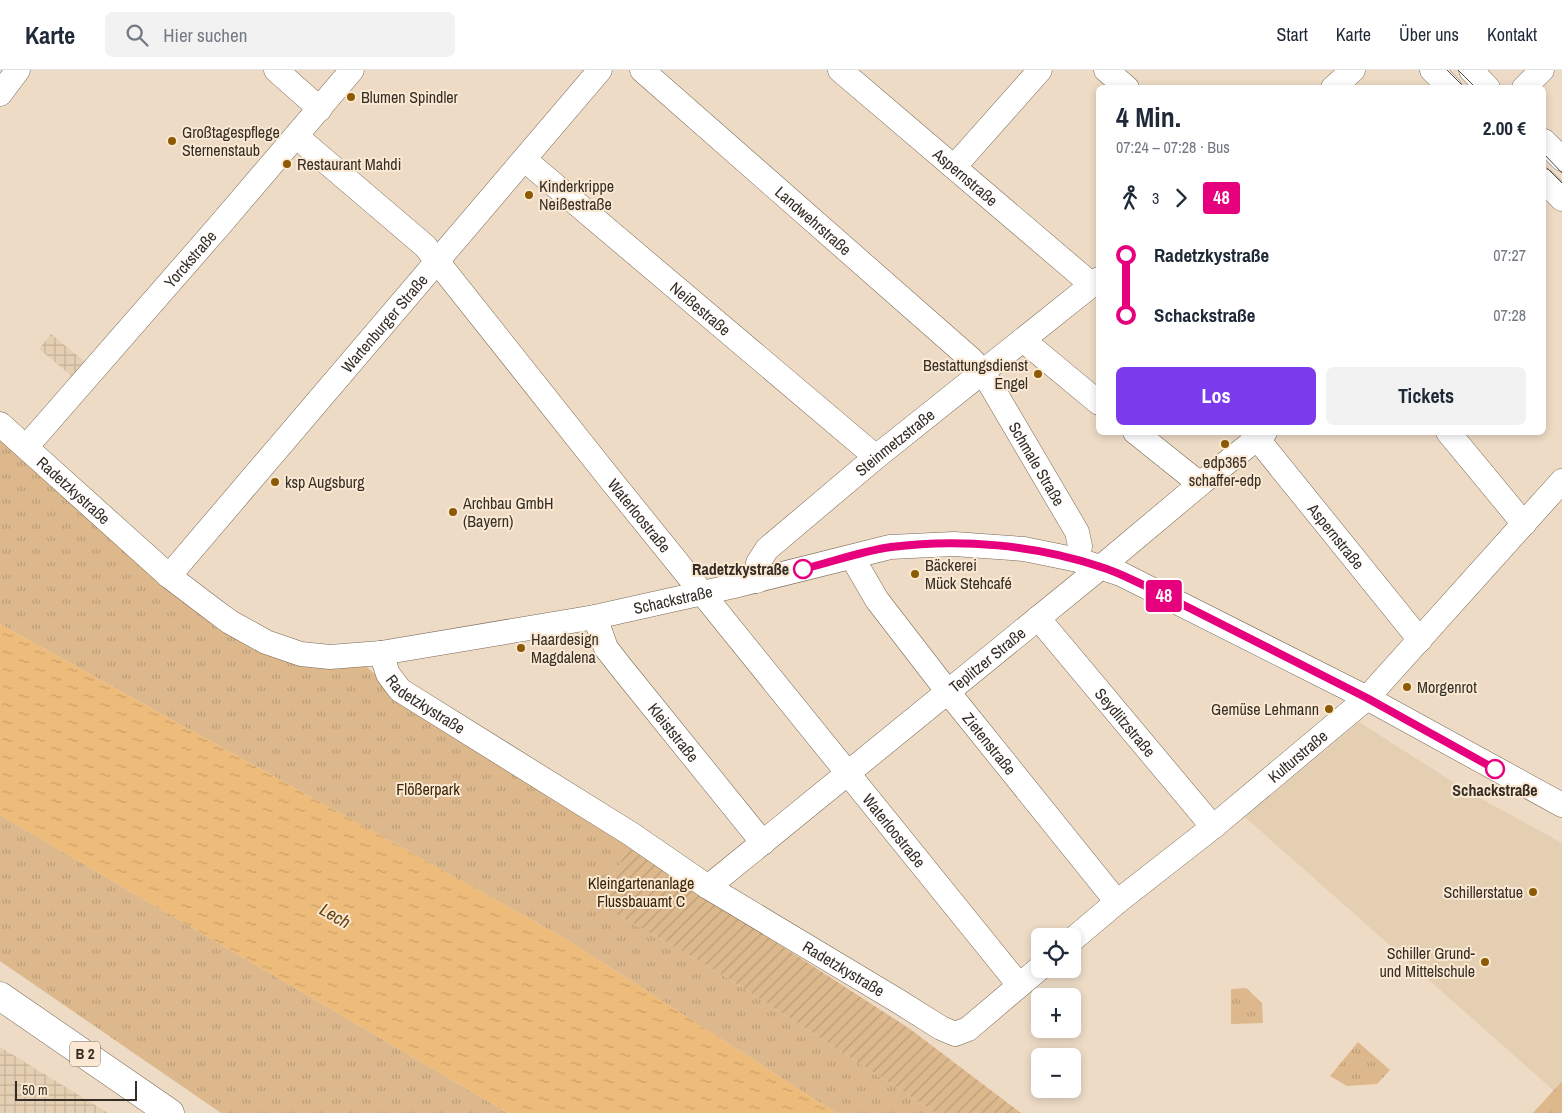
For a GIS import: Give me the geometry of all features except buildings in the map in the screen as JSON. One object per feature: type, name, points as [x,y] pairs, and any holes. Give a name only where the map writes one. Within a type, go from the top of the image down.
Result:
[{"type":"main road","name":"B 2","points":[[0,996],[170,1113]]},
{"type":"street","points":[[0,94],[18,70]]},
{"type":"street","points":[[276,70],[320,109]]},
{"type":"street","name":"Yorckstraße","points":[[26,446],[352,70]]},
{"type":"street","name":"Wartenburger Straße","points":[[169,576],[600,70]]},
{"type":"street","name":"Landwehrstraße","points":[[642,70],[966,354],[983,372]]},
{"type":"street","name":"Aspernstraße","points":[[840,70],[954,167],[1095,282]]},
{"type":"street","points":[[954,167],[1040,70]]},
{"type":"street","points":[[1106,70],[1124,85]]},
{"type":"street","points":[[1336,85],[1353,70]]},
{"type":"street","points":[[1432,70],[1447,85]]},
{"type":"street","points":[[1471,70],[1485,85]]},
{"type":"street","points":[[1527,85],[1542,70]]},
{"type":"street","name":"Waterloostraße","points":[[296,136],[425,246],[1019,985]]},
{"type":"street","points":[[1546,143],[1562,159]]},
{"type":"street","name":"Neißestraße","points":[[525,160],[876,457]]},
{"type":"street","name":"Steinmetzstraße","points":[[757,581],[758,563],[767,549],[876,457],[1095,282]]},
{"type":"street","points":[[1023,340],[1096,401]]},
{"type":"street","name":"Schmale Straße","points":[[983,372],[1077,532],[1080,546],[1078,560]]},
{"type":"street","name":"Radetzkystraße","points":[[0,424],[169,576],[230,622],[266,642],[301,654],[330,657],[381,652],[388,674],[400,690],[631,834],[708,887],[941,1028],[955,1034],[968,1029],[1019,985]]},
{"type":"street","points":[[1139,435],[1200,484]]},
{"type":"street","name":"Aspernstraße","points":[[1258,435],[1420,640]]},
{"type":"street","name":"Teplitzer Straße","points":[[708,887],[1101,567],[1258,435]]},
{"type":"street","points":[[1450,435],[1524,524]]},
{"type":"street","name":"Kulturstraße","points":[[1081,932],[1213,827],[1367,698],[1562,481]]},
{"type":"street","name":"Schackstraße","points":[[381,652],[595,617],[704,594],[890,548],[954,544],[1024,549],[1078,560],[1120,574],[1367,698],[1562,805]]},
{"type":"street","name":"Zietenstraße","points":[[852,557],[877,600],[948,692],[1117,902]]},
{"type":"street","name":"Kleiststraße","points":[[595,617],[606,648],[763,843]]},
{"type":"street","name":"Seydlitzstraße","points":[[1038,618],[1213,827]]},
{"type":"street","points":[[1019,985],[1031,975]]},
{"type":"shaded area","points":[[51,334],[85,362],[73,377],[39,349]]},
{"type":"shaded area","name":"Schiller Grund- und Mittelschule","points":[[1359,722],[1467,791],[1562,843],[1562,1081],[1553,1090],[1245,817]]},
{"type":"shaded area","points":[[0,1047],[108,1113],[0,1113]]},
{"type":"green space","name":"Flößerpark","points":[[0,438],[159,583],[218,629],[267,653],[363,664],[398,694],[629,847],[597,904],[731,980],[936,1113],[836,1113],[566,939],[0,624]]},
{"type":"green space","points":[[0,815],[508,1113],[221,1113],[0,961]]},
{"type":"green space","name":"Kleingartenanlage Flussbauamt C","points":[[629,847],[910,1029],[1021,1113],[936,1113],[731,980],[597,904]]},
{"type":"green space","points":[[1246,988],[1262,1003],[1263,1023],[1231,1024],[1231,989]]},
{"type":"green space","points":[[1358,1042],[1390,1070],[1377,1084],[1347,1086],[1330,1076]]},
{"type":"green space","points":[[1562,1081],[1562,1113],[1533,1113]]},
{"type":"water","name":"Lech","points":[[0,624],[566,939],[836,1113],[508,1113],[0,815]]},
{"type":"tram line","points":[[1447,70],[1461,84]]},
{"type":"tram line","points":[[1458,70],[1473,85]]},
{"type":"tram line","points":[[1546,156],[1562,173]]},
{"type":"tram line","points":[[1547,168],[1562,183]]},
{"type":"bus line","name":"48","points":[[803,569],[890,548],[918,545],[986,545],[1024,549],[1078,560],[1120,574],[1150,588],[1367,698],[1495,769]]},
{"type":"place","name":"Blumen Spindler","points":[[351,97]]},
{"type":"place","name":"Großtagespflege Sternenstaub","points":[[172,141]]},
{"type":"place","name":"Restaurant Mahdi","points":[[287,164]]},
{"type":"place","name":"Kinderkrippe Neißestraße","points":[[529,195]]},
{"type":"place","name":"Bestattungsdienst Engel","points":[[1038,374]]},
{"type":"place","name":"edp365 schaffer-edp","points":[[1225,444]]},
{"type":"place","name":"ksp Augsburg","points":[[275,482]]},
{"type":"place","name":"Archbau GmbH (Bayern)","points":[[453,512]]},
{"type":"place","name":"Radetzkystraße","points":[[803,569]]},
{"type":"place","name":"Bäckerei Mück Stehcafé","points":[[915,574]]},
{"type":"place","name":"Haardesign Magdalena","points":[[521,648]]},
{"type":"place","name":"Morgenrot","points":[[1407,687]]},
{"type":"place","name":"Gemüse Lehmann","points":[[1329,709]]},
{"type":"place","name":"Schackstraße","points":[[1495,769]]},
{"type":"place","name":"Schillerstatue","points":[[1533,892]]},
{"type":"place","name":"Schiller Grund- und Mittelschule","points":[[1485,962]]}]
